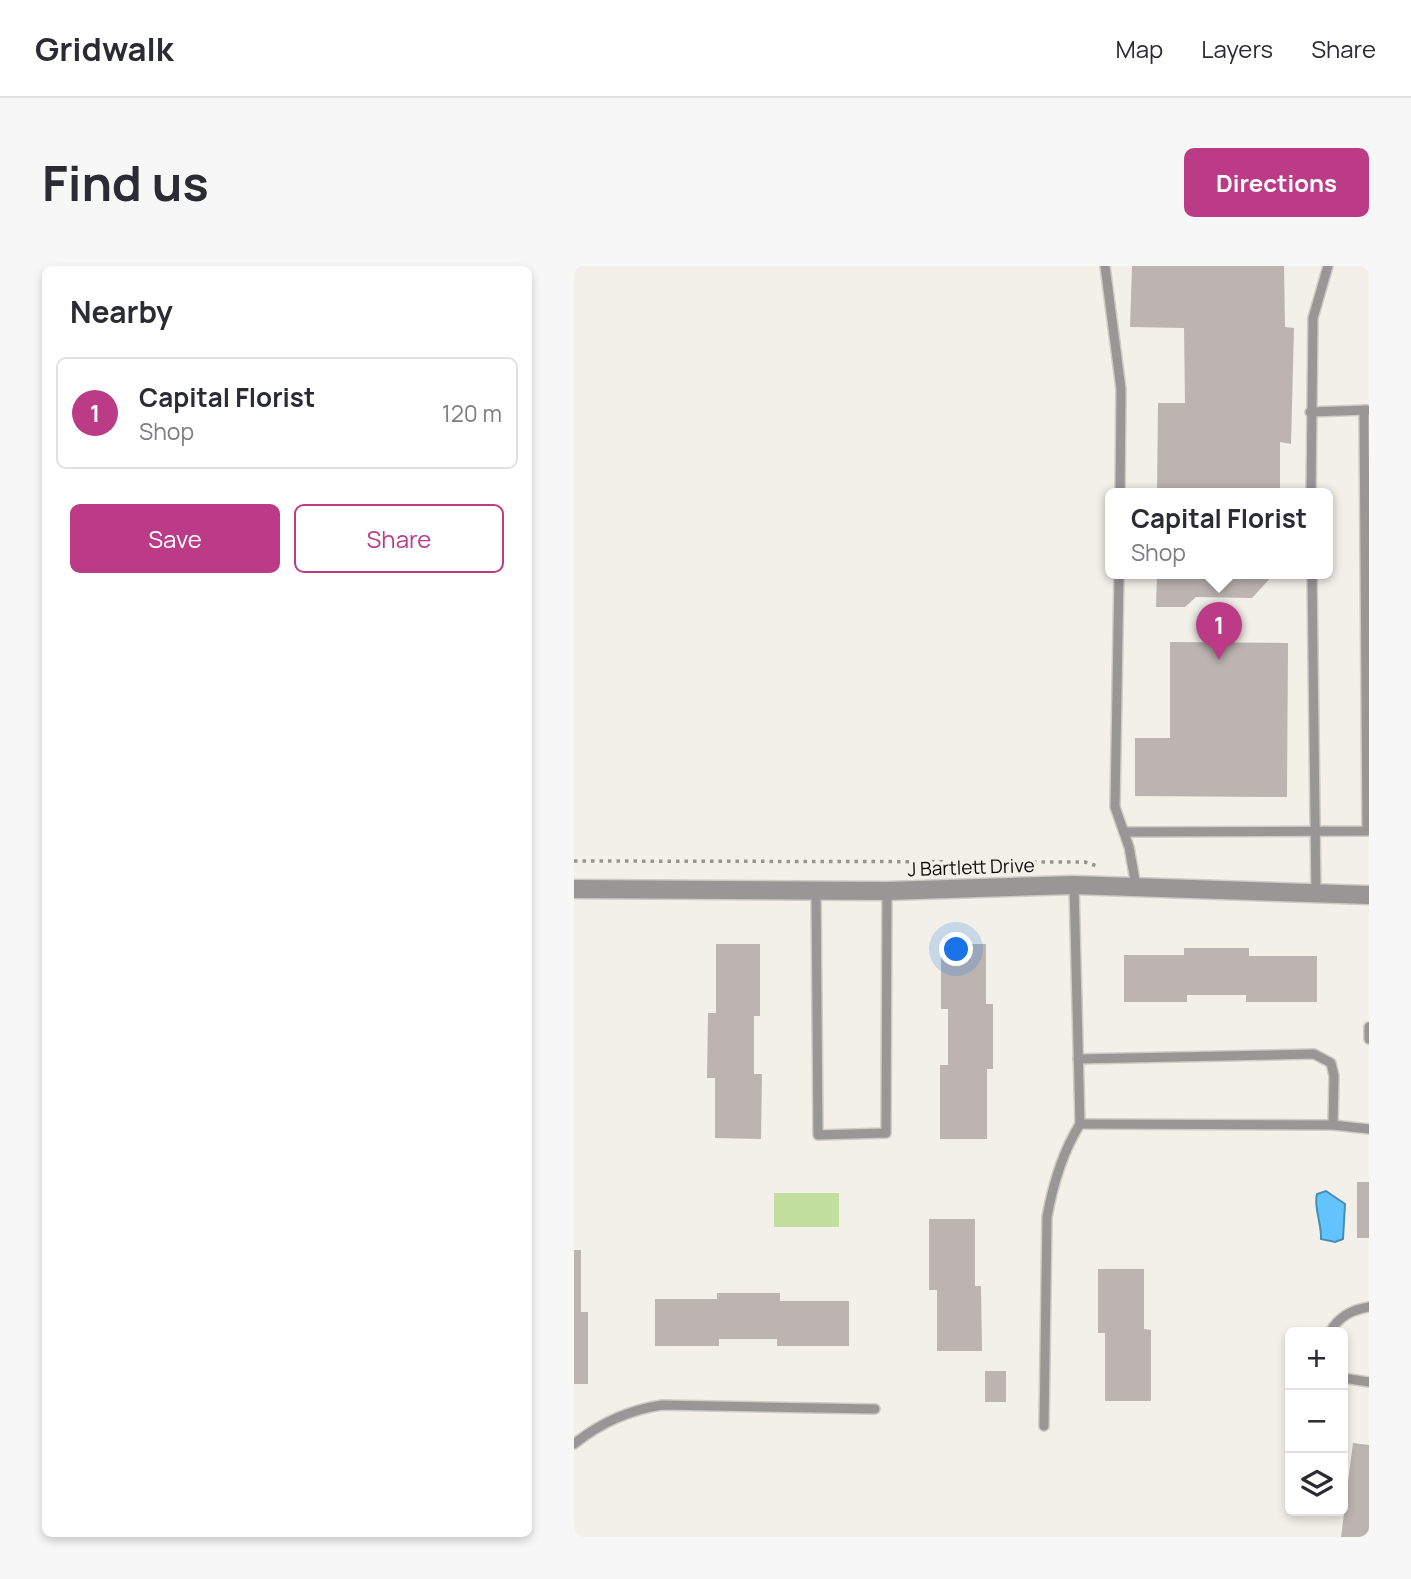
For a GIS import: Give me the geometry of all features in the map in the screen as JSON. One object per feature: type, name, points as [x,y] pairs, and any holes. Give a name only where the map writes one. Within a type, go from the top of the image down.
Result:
[{"type":"street","name":"J Bartlett Drive","points":[[574,889],[887,891],[1136,886],[1369,895]]},
{"type":"lane","points":[[1105,266],[1121,389],[1120,488]]},
{"type":"lane","points":[[1311,488],[1313,318],[1328,266]]},
{"type":"lane","points":[[1124,832],[1368,832],[1366,410],[1310,412]]},
{"type":"lane","points":[[1119,579],[1115,807],[1124,832],[1136,886]]},
{"type":"lane","points":[[1312,579],[1316,894]]},
{"type":"lane","points":[[1044,1426],[1047,1217],[1051,1194],[1067,1145],[1080,1124],[1074,886]]},
{"type":"lane","points":[[816,890],[818,1135],[886,1133],[887,891]]},
{"type":"lane","points":[[1369,1027],[1369,1039]]},
{"type":"lane","points":[[1079,1059],[1314,1054],[1331,1062],[1333,1125]]},
{"type":"lane","points":[[1080,1124],[1333,1125],[1369,1129]]},
{"type":"lane","points":[[1333,1327],[1348,1313],[1369,1307]]},
{"type":"lane","points":[[1348,1379],[1369,1381]]},
{"type":"lane","points":[[574,1444],[590,1431],[635,1409],[662,1405],[875,1409]]},
{"type":"path","points":[[574,861],[1085,862],[1095,864],[1099,870]]},
{"type":"green space","points":[[774,1193],[839,1193],[839,1227],[774,1227]]},
{"type":"water","points":[[1326,1191],[1345,1204],[1343,1239],[1335,1242],[1321,1239],[1316,1198],[1317,1194]]},
{"type":"building","points":[[1132,266],[1284,266],[1285,327],[1294,328],[1291,444],[1280,442],[1280,488],[1157,488],[1158,403],[1185,403],[1184,328],[1130,327]]},
{"type":"building","points":[[1157,579],[1269,579],[1252,598],[1196,597],[1185,607],[1156,607]]},
{"type":"building","points":[[1170,642],[1288,643],[1287,797],[1135,796],[1135,738],[1170,738]]},
{"type":"building","points":[[716,944],[760,944],[760,1016],[754,1016],[754,1074],[762,1074],[761,1139],[715,1138],[715,1078],[707,1078],[708,1013],[716,1013]]},
{"type":"building","points":[[941,944],[986,944],[986,1004],[993,1004],[993,1069],[987,1069],[987,1139],[940,1139],[940,1065],[948,1065],[948,1009],[941,1009]]},
{"type":"building","points":[[1184,948],[1249,948],[1249,956],[1317,956],[1317,1002],[1246,1002],[1246,995],[1187,995],[1187,1002],[1124,1002],[1124,955],[1184,955]]},
{"type":"building","points":[[1357,1182],[1369,1182],[1369,1238],[1357,1238]]},
{"type":"building","points":[[929,1219],[975,1219],[975,1286],[981,1286],[982,1351],[937,1351],[937,1290],[929,1290]]},
{"type":"building","points":[[574,1250],[581,1250],[581,1312],[588,1312],[588,1384],[574,1384]]},
{"type":"building","points":[[1098,1269],[1144,1269],[1144,1329],[1151,1330],[1151,1401],[1105,1401],[1105,1333],[1098,1333]]},
{"type":"building","points":[[717,1293],[780,1293],[780,1301],[849,1301],[849,1346],[777,1346],[777,1339],[719,1339],[719,1346],[655,1346],[655,1299],[717,1299]]},
{"type":"building","points":[[985,1371],[1006,1371],[1006,1402],[985,1402]]},
{"type":"building","points":[[1353,1443],[1369,1445],[1369,1537],[1341,1537],[1344,1516],[1348,1516],[1348,1482]]},
{"type":"place","name":"Capital Florist","points":[[1219,660]]}]
